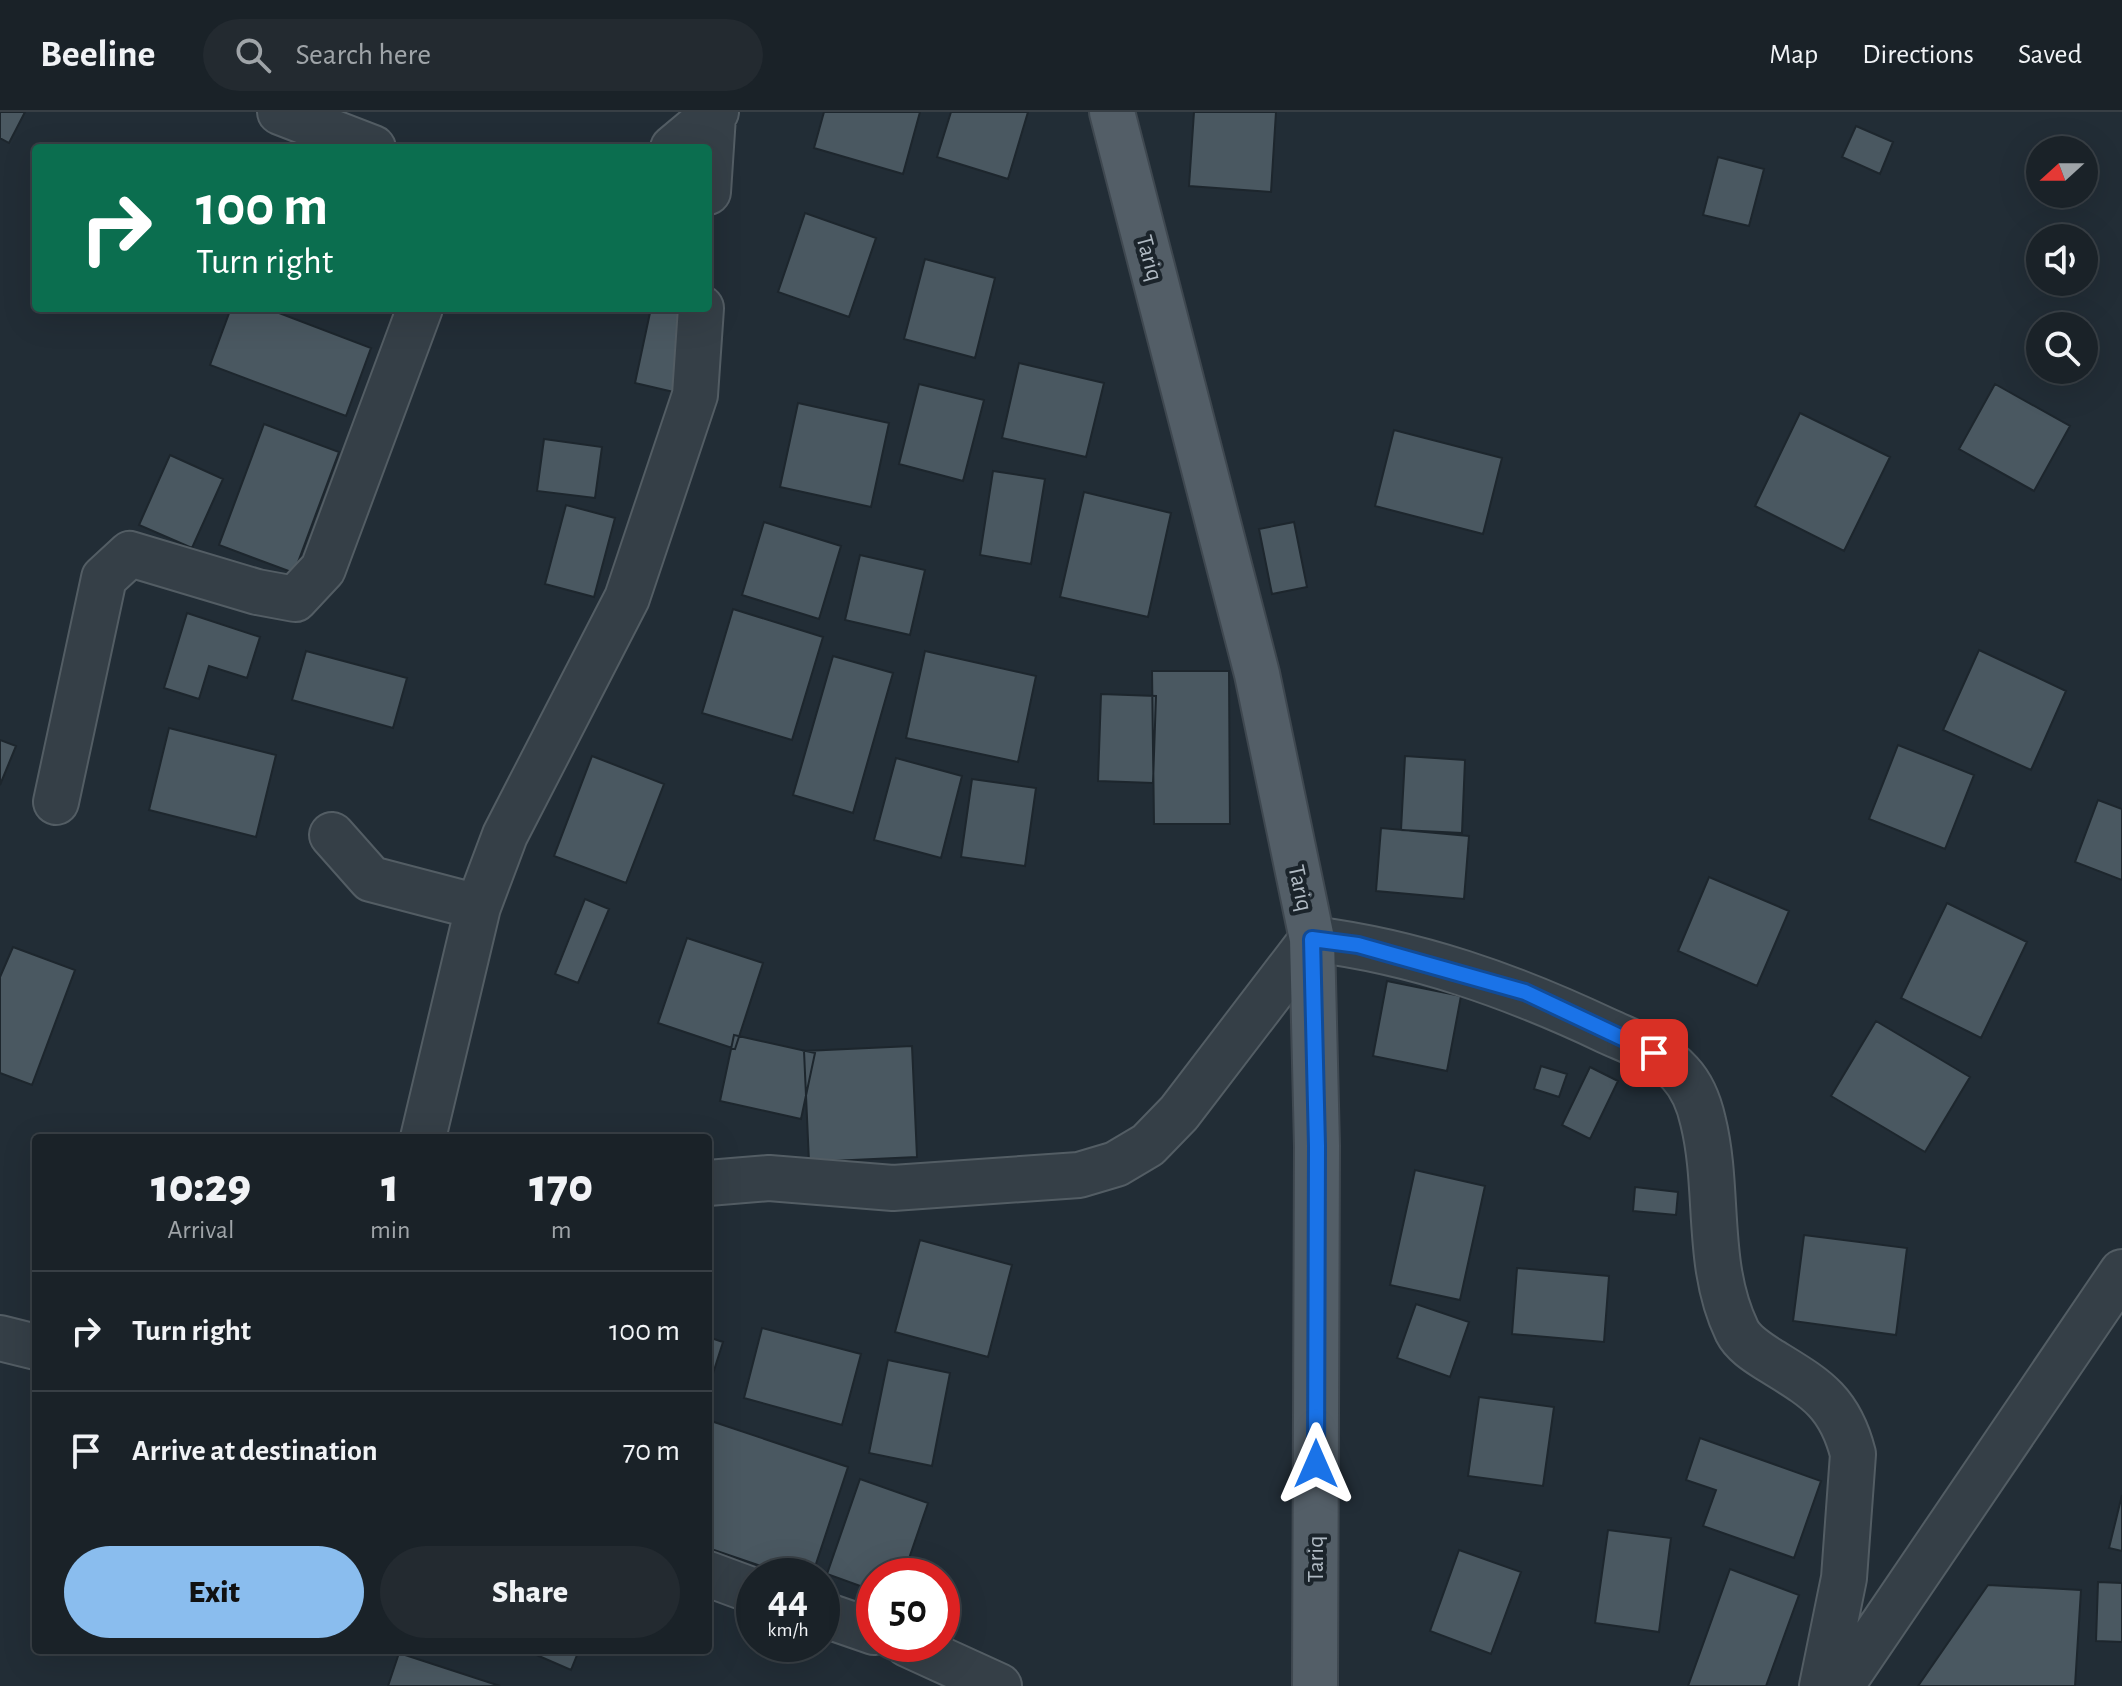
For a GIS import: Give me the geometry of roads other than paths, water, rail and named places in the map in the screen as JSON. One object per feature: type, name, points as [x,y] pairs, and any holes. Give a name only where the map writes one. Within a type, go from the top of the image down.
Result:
[{"type":"main road","name":"Tariq","points":[[1112,112],[1257,674],[1312,939],[1317,1146],[1315,1686]]},
{"type":"street","points":[[280,112],[363,144]]},
{"type":"street","points":[[678,144],[714,114]]},
{"type":"street","points":[[712,144],[714,114]]},
{"type":"street","points":[[56,802],[104,578],[130,554],[257,592],[295,599],[323,569],[419,312]]},
{"type":"street","points":[[424,1134],[478,907],[505,835],[627,598],[695,395],[701,312]]},
{"type":"street","points":[[332,835],[371,879],[478,907]]},
{"type":"street","points":[[712,1183],[769,1178],[893,1188],[1079,1175],[1116,1164],[1148,1145],[1179,1113],[1312,939],[1358,945],[1525,992],[1654,1053],[1678,1071],[1694,1092],[1704,1124],[1718,1271],[1738,1334],[1756,1351],[1821,1392],[1838,1411],[1853,1454],[1844,1578],[1822,1686]]},
{"type":"street","points":[[1841,1686],[2122,1272]]},
{"type":"street","points":[[0,1338],[32,1346]]},
{"type":"street","points":[[712,1575],[736,1584]]},
{"type":"street","points":[[946,1662],[999,1686]]}]
